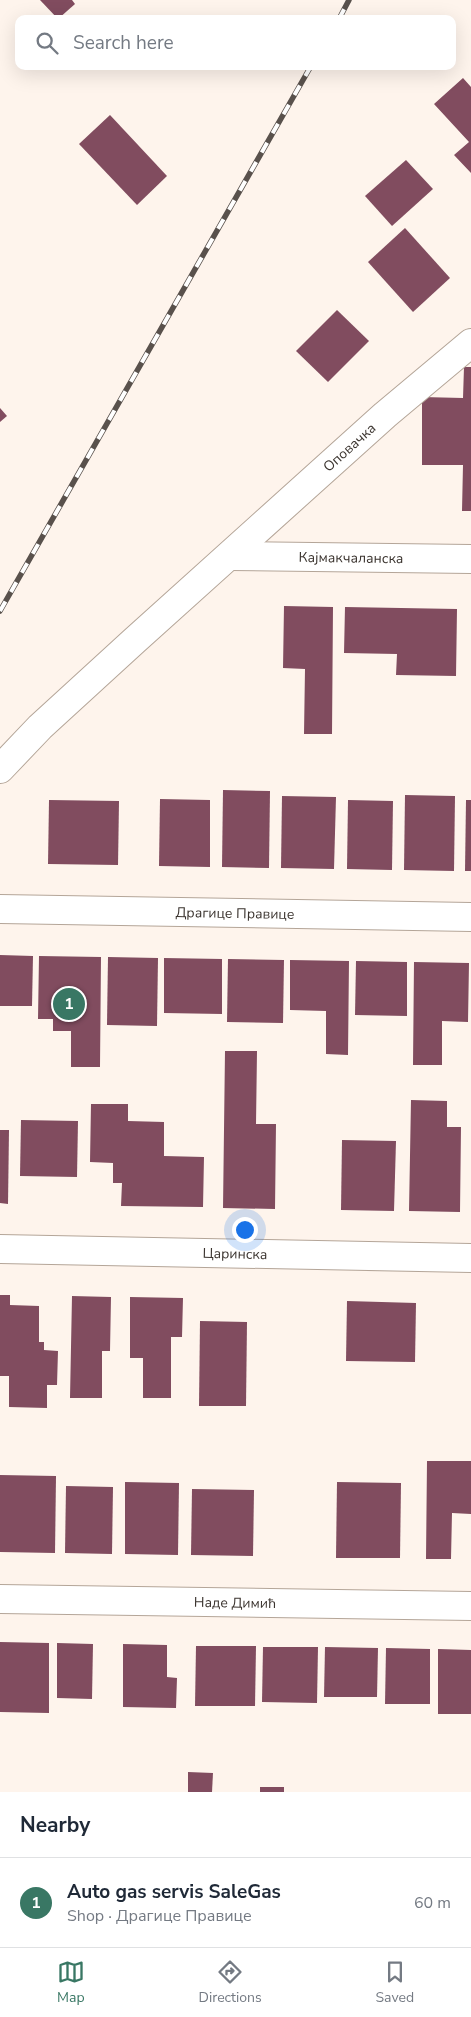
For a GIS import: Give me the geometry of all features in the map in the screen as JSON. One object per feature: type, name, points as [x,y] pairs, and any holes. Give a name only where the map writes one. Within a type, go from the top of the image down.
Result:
[{"type":"street","name":"Оповачка","points":[[0,769],[40,727],[385,415],[471,343]]},
{"type":"street","name":"Кајмакчаланска","points":[[231,556],[471,559]]},
{"type":"street","name":"Драгице Правице","points":[[0,909],[471,917]]},
{"type":"street","name":"Царинска","points":[[0,1250],[471,1258]]},
{"type":"street","name":"Наде Димић","points":[[0,1599],[471,1606]]},
{"type":"building","points":[[40,0],[72,0],[75,4],[63,15],[54,15]]},
{"type":"building","points":[[463,78],[471,87],[471,173],[454,155],[469,142],[434,104]]},
{"type":"building","points":[[110,115],[167,176],[137,205],[79,144]]},
{"type":"building","points":[[406,160],[433,189],[392,226],[365,196]]},
{"type":"building","points":[[405,228],[450,278],[413,312],[368,262]]},
{"type":"building","points":[[337,310],[369,341],[328,382],[296,351]]},
{"type":"building","points":[[464,367],[471,367],[471,511],[462,511],[463,465],[422,465],[422,397],[463,398]]},
{"type":"building","points":[[0,408],[7,416],[0,422]]},
{"type":"building","points":[[284,606],[333,607],[332,734],[304,734],[305,669],[283,668]]},
{"type":"building","points":[[345,607],[457,609],[456,676],[396,675],[397,654],[344,653]]},
{"type":"building","points":[[223,790],[270,791],[269,868],[222,867]]},
{"type":"building","points":[[405,795],[455,796],[454,871],[404,870]]},
{"type":"building","points":[[282,796],[336,797],[334,869],[281,868]]},
{"type":"building","points":[[160,799],[210,800],[210,867],[159,866]]},
{"type":"building","points":[[49,800],[119,801],[118,865],[48,864]]},
{"type":"building","points":[[348,800],[393,801],[392,870],[347,869]]},
{"type":"building","points":[[466,800],[471,800],[471,871],[465,871]]},
{"type":"building","points":[[0,955],[33,956],[32,1006],[0,1006]]},
{"type":"building","points":[[39,956],[101,957],[100,1067],[71,1067],[71,1031],[53,1031],[53,1019],[38,1019]]},
{"type":"building","points":[[108,957],[158,958],[157,1026],[107,1025]]},
{"type":"building","points":[[164,958],[222,959],[222,1014],[164,1013]]},
{"type":"building","points":[[228,959],[284,960],[283,1023],[227,1022]]},
{"type":"building","points":[[290,960],[349,961],[348,1055],[326,1054],[326,1011],[290,1010]]},
{"type":"building","points":[[356,961],[407,962],[407,1016],[355,1015]]},
{"type":"building","points":[[414,962],[469,963],[468,1022],[442,1021],[442,1065],[413,1065]]},
{"type":"building","points":[[225,1051],[257,1051],[256,1124],[276,1124],[275,1209],[223,1208]]},
{"type":"building","points":[[411,1100],[447,1101],[447,1127],[461,1127],[460,1212],[409,1211]]},
{"type":"building","points":[[91,1104],[128,1104],[128,1121],[164,1122],[164,1156],[204,1157],[203,1207],[121,1206],[122,1183],[113,1183],[113,1163],[90,1162]]},
{"type":"building","points":[[21,1120],[78,1121],[77,1177],[20,1176]]},
{"type":"building","points":[[0,1130],[9,1130],[8,1204],[0,1203]]},
{"type":"building","points":[[342,1140],[396,1141],[394,1211],[341,1210]]},
{"type":"building","points":[[0,1295],[10,1295],[10,1305],[39,1306],[39,1342],[44,1342],[44,1350],[58,1351],[57,1385],[47,1385],[47,1408],[9,1407],[9,1376],[0,1376]]},
{"type":"building","points":[[72,1296],[111,1297],[110,1351],[102,1351],[102,1398],[70,1398]]},
{"type":"building","points":[[130,1297],[183,1298],[182,1337],[171,1337],[171,1398],[143,1398],[143,1358],[130,1358]]},
{"type":"building","points":[[347,1301],[416,1303],[415,1362],[346,1361]]},
{"type":"building","points":[[200,1321],[247,1322],[246,1406],[199,1406]]},
{"type":"building","points":[[427,1461],[471,1461],[471,1514],[452,1513],[451,1559],[426,1559]]},
{"type":"building","points":[[0,1475],[56,1476],[55,1553],[0,1552]]},
{"type":"building","points":[[125,1482],[179,1483],[178,1555],[125,1554]]},
{"type":"building","points":[[337,1482],[401,1483],[400,1558],[336,1558]]},
{"type":"building","points":[[66,1486],[113,1487],[112,1554],[65,1553]]},
{"type":"building","points":[[192,1489],[254,1490],[253,1556],[191,1555]]},
{"type":"building","points":[[0,1642],[49,1643],[49,1713],[0,1712]]},
{"type":"building","points":[[57,1643],[93,1644],[92,1699],[57,1698]]},
{"type":"building","points":[[123,1644],[167,1645],[167,1677],[177,1678],[176,1708],[123,1707]]},
{"type":"building","points":[[196,1646],[256,1646],[255,1706],[195,1706]]},
{"type":"building","points":[[263,1647],[318,1647],[317,1703],[262,1702]]},
{"type":"building","points":[[325,1647],[378,1648],[377,1697],[324,1697]]},
{"type":"building","points":[[386,1648],[430,1649],[430,1704],[385,1704]]},
{"type":"building","points":[[438,1649],[471,1650],[471,1714],[438,1714]]},
{"type":"building","points":[[188,1772],[213,1773],[212,1792],[188,1792]]},
{"type":"building","points":[[260,1787],[284,1787],[284,1792],[260,1792]]},
{"type":"railway","points":[[341,15],[349,0]]},
{"type":"railway","points":[[0,611],[309,70]]},
{"type":"place","name":"Auto gas servis SaleGas","points":[[69,1004]]}]
